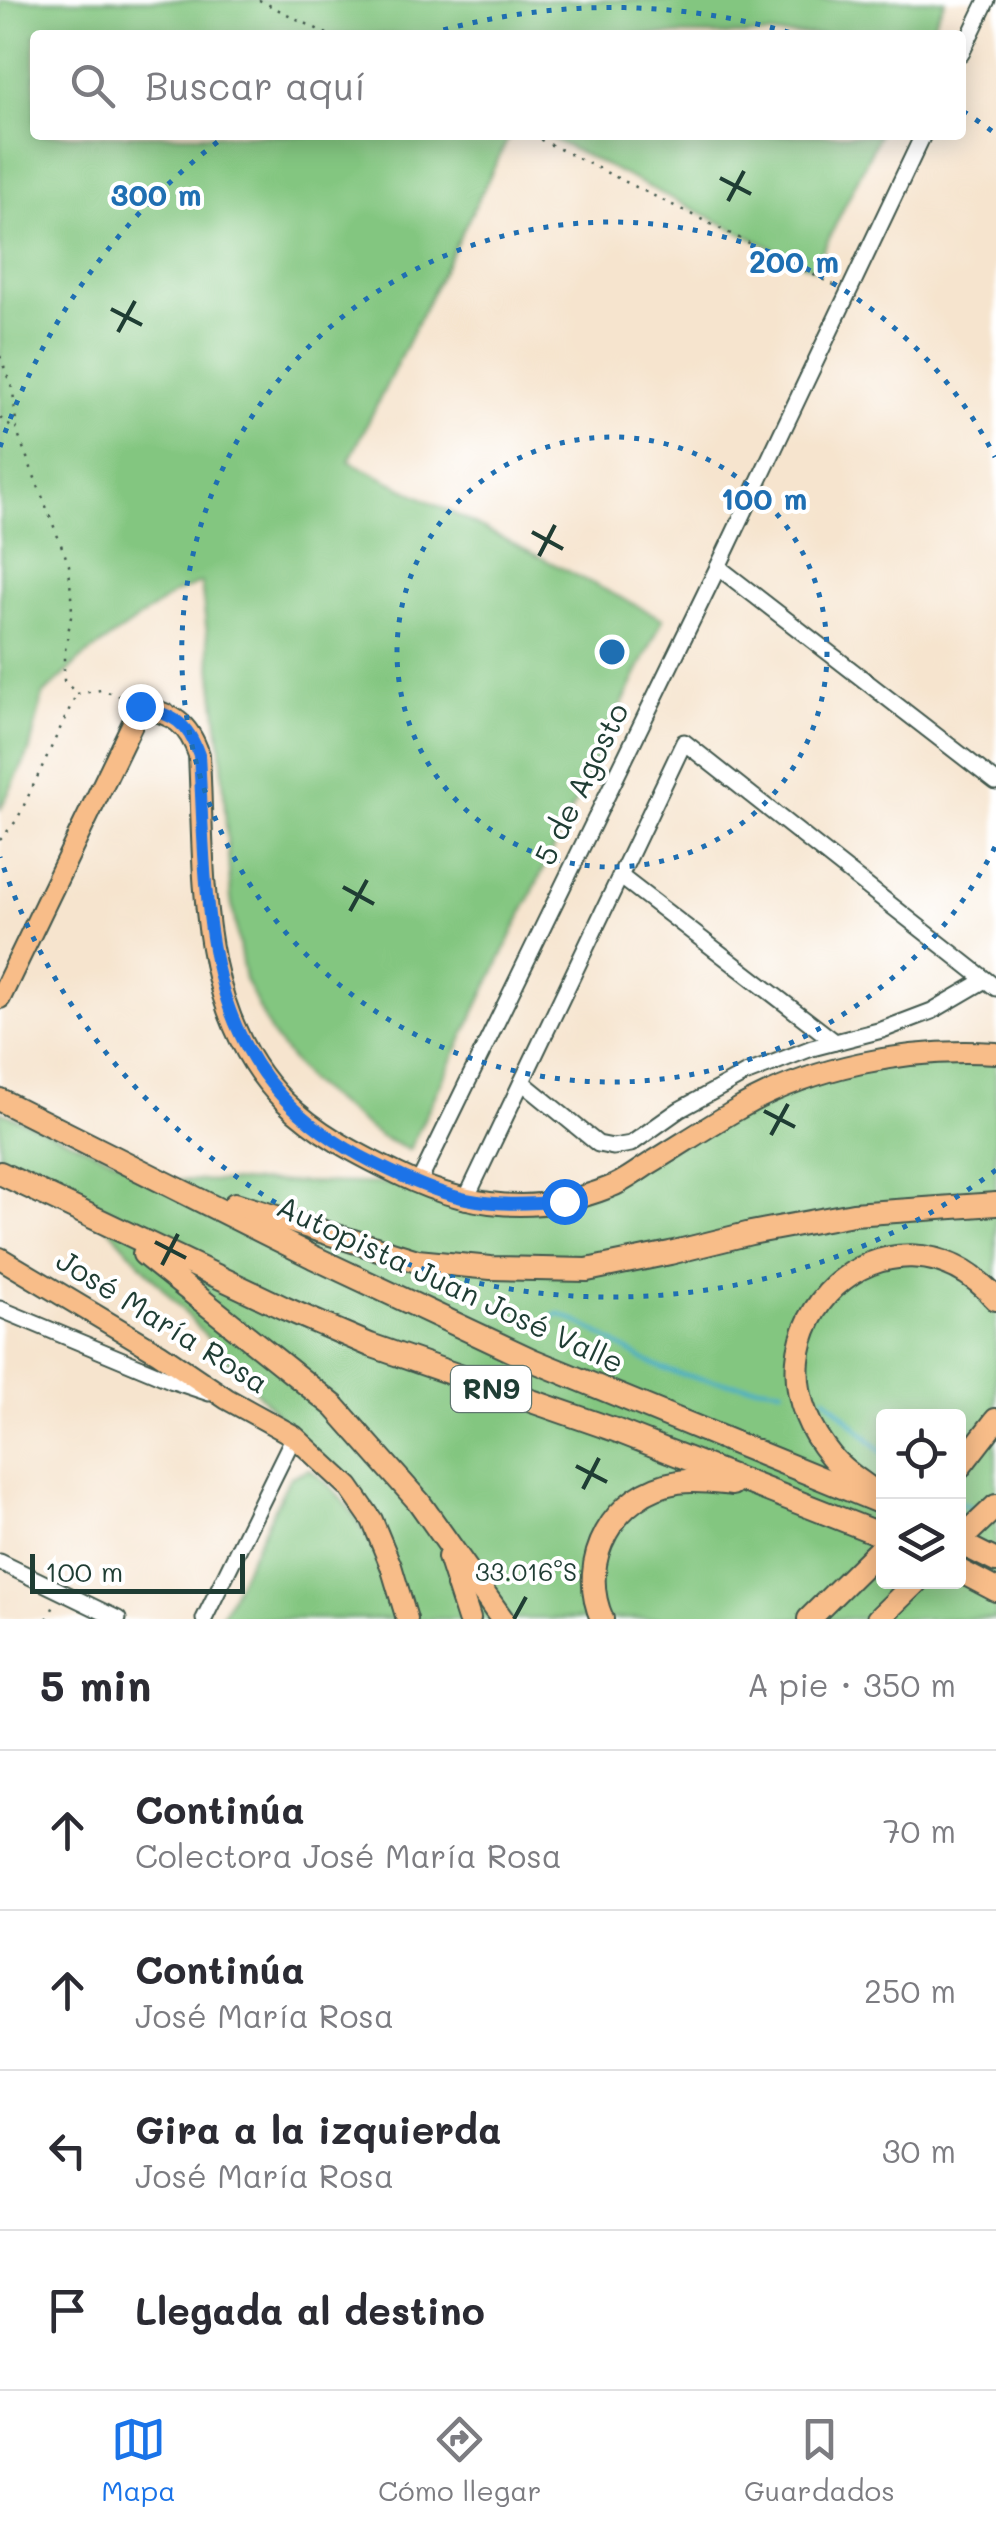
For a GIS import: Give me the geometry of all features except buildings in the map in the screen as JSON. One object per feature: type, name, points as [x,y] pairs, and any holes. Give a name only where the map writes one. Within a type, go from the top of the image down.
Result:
[{"type":"highway","name":"Autopista Juan José Valle","points":[[0,1100],[330,1265],[532,1360],[877,1499]]},
{"type":"highway","name":"RN9","points":[[0,1173],[370,1345],[615,1430],[876,1533]]},
{"type":"highway","points":[[163,1180],[417,1261],[490,1268],[587,1270],[853,1214],[996,1204]]},
{"type":"highway","points":[[106,1225],[334,1406],[380,1455],[502,1619]]},
{"type":"highway","points":[[880,1499],[832,1458],[804,1406],[798,1378],[799,1344],[812,1310],[832,1286],[858,1268],[888,1259],[916,1258],[944,1264],[968,1274],[996,1299]]},
{"type":"highway","points":[[966,1461],[996,1420]]},
{"type":"highway","points":[[966,1466],[996,1443]]},
{"type":"highway","points":[[602,1619],[593,1581],[596,1555],[605,1531],[626,1506],[651,1490],[676,1482],[719,1483],[780,1494]]},
{"type":"highway","points":[[966,1534],[996,1506]]},
{"type":"highway","points":[[441,1534],[469,1619]]},
{"type":"highway","points":[[966,1546],[996,1562]]},
{"type":"highway","points":[[811,1615],[876,1553]]},
{"type":"highway","points":[[966,1574],[996,1590]]},
{"type":"highway","points":[[878,1619],[909,1589]]},
{"type":"main road","points":[[0,998],[140,706],[176,717],[193,736],[199,755],[213,954],[230,1015],[247,1048],[282,1100],[311,1124],[349,1150],[418,1184],[465,1201],[513,1206],[564,1201],[612,1187],[736,1110],[807,1078],[924,1054],[996,1052]]},
{"type":"main road","name":"José María Rosa","points":[[0,1258],[159,1353],[227,1399],[294,1436],[349,1487],[372,1520],[407,1619]]},
{"type":"street","points":[[966,43],[986,0]]},
{"type":"street","name":"5 de Agosto","points":[[418,1184],[921,140]]},
{"type":"street","points":[[718,567],[996,782]]},
{"type":"street","points":[[465,1201],[684,742],[991,984],[882,1030],[834,1042],[746,1074],[679,1110],[630,1144],[614,1148],[598,1144],[522,1082]]},
{"type":"street","points":[[620,876],[834,1042]]},
{"type":"street","points":[[0,1308],[173,1382],[227,1399]]},
{"type":"street","points":[[204,1619],[294,1436]]},
{"type":"street","points":[[0,1562],[118,1619]]},
{"type":"path","points":[[258,0],[319,30]]},
{"type":"path","points":[[541,140],[848,292]]},
{"type":"path","points":[[0,356],[13,391],[17,432],[68,564],[72,611],[64,681],[76,694]]},
{"type":"path","points":[[0,418],[17,432]]},
{"type":"path","points":[[76,694],[101,690],[140,706]]},
{"type":"path","points":[[0,840],[17,820],[76,694]]},
{"type":"green space","points":[[0,0],[945,0],[930,30],[30,30],[30,140],[508,140],[349,461],[663,619],[409,1150],[379,1136],[308,1081],[272,1035],[245,979],[231,899],[221,749],[201,583],[175,593],[81,659],[43,695],[29,752],[0,810]]},
{"type":"green space","points":[[554,140],[877,140],[814,269]]},
{"type":"green space","points":[[996,1053],[996,1619],[407,1619],[372,1520],[106,1225],[118,1214],[0,1156],[0,1111],[163,1180],[418,1184],[564,1201],[807,1078]]},
{"type":"green space","points":[[310,1469],[357,1518],[376,1554],[397,1619],[220,1619],[290,1477]]},
{"type":"waterway","points":[[548,1319],[558,1314],[572,1320],[664,1369],[722,1382],[782,1389]]},
{"type":"waterway","points":[[825,1397],[876,1446]]},
{"type":"waterway","points":[[966,1505],[978,1510]]},
{"type":"route","points":[[140,706],[176,717],[193,736],[199,755],[209,919],[220,984],[247,1048],[282,1100],[349,1150],[418,1184],[465,1201],[513,1206],[564,1201]]}]
